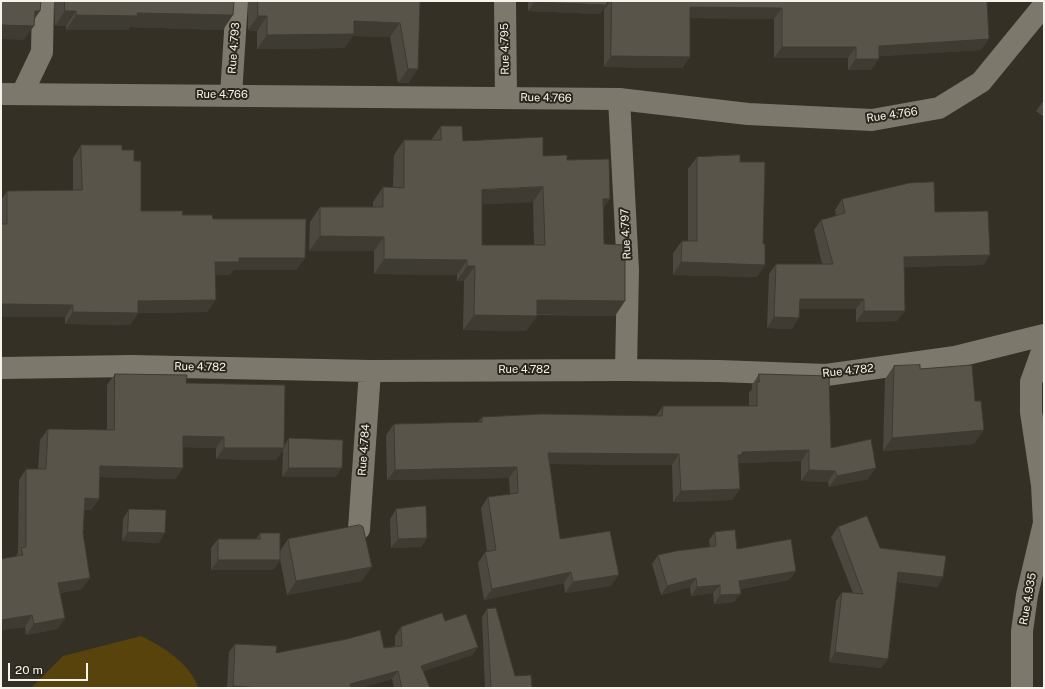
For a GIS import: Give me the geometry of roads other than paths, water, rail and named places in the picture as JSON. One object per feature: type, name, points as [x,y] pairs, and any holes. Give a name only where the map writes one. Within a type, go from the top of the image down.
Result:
[{"type":"street","points":[[12,94],[42,52],[43,1]]},
{"type":"street","name":"Rue 4.793","points":[[231,95],[237,1]]},
{"type":"street","name":"Rue 4.795","points":[[505,1],[506,97]]},
{"type":"street","name":"Rue 4.766","points":[[12,94],[619,99],[748,114],[872,120],[939,108],[981,82],[1044,5]]},
{"type":"street","name":"Rue 4.797","points":[[619,99],[628,270],[626,370]]},
{"type":"street","name":"Rue 4.782","points":[[1,368],[132,366],[370,371],[626,370],[719,371],[826,375],[955,357],[1044,335]]},
{"type":"street","name":"Rue 4.935","points":[[1022,688],[1022,631],[1027,595],[1044,523],[1042,485],[1031,412],[1030,382],[1044,346]]},
{"type":"street","name":"Rue 4.784","points":[[359,529],[370,371]]}]
